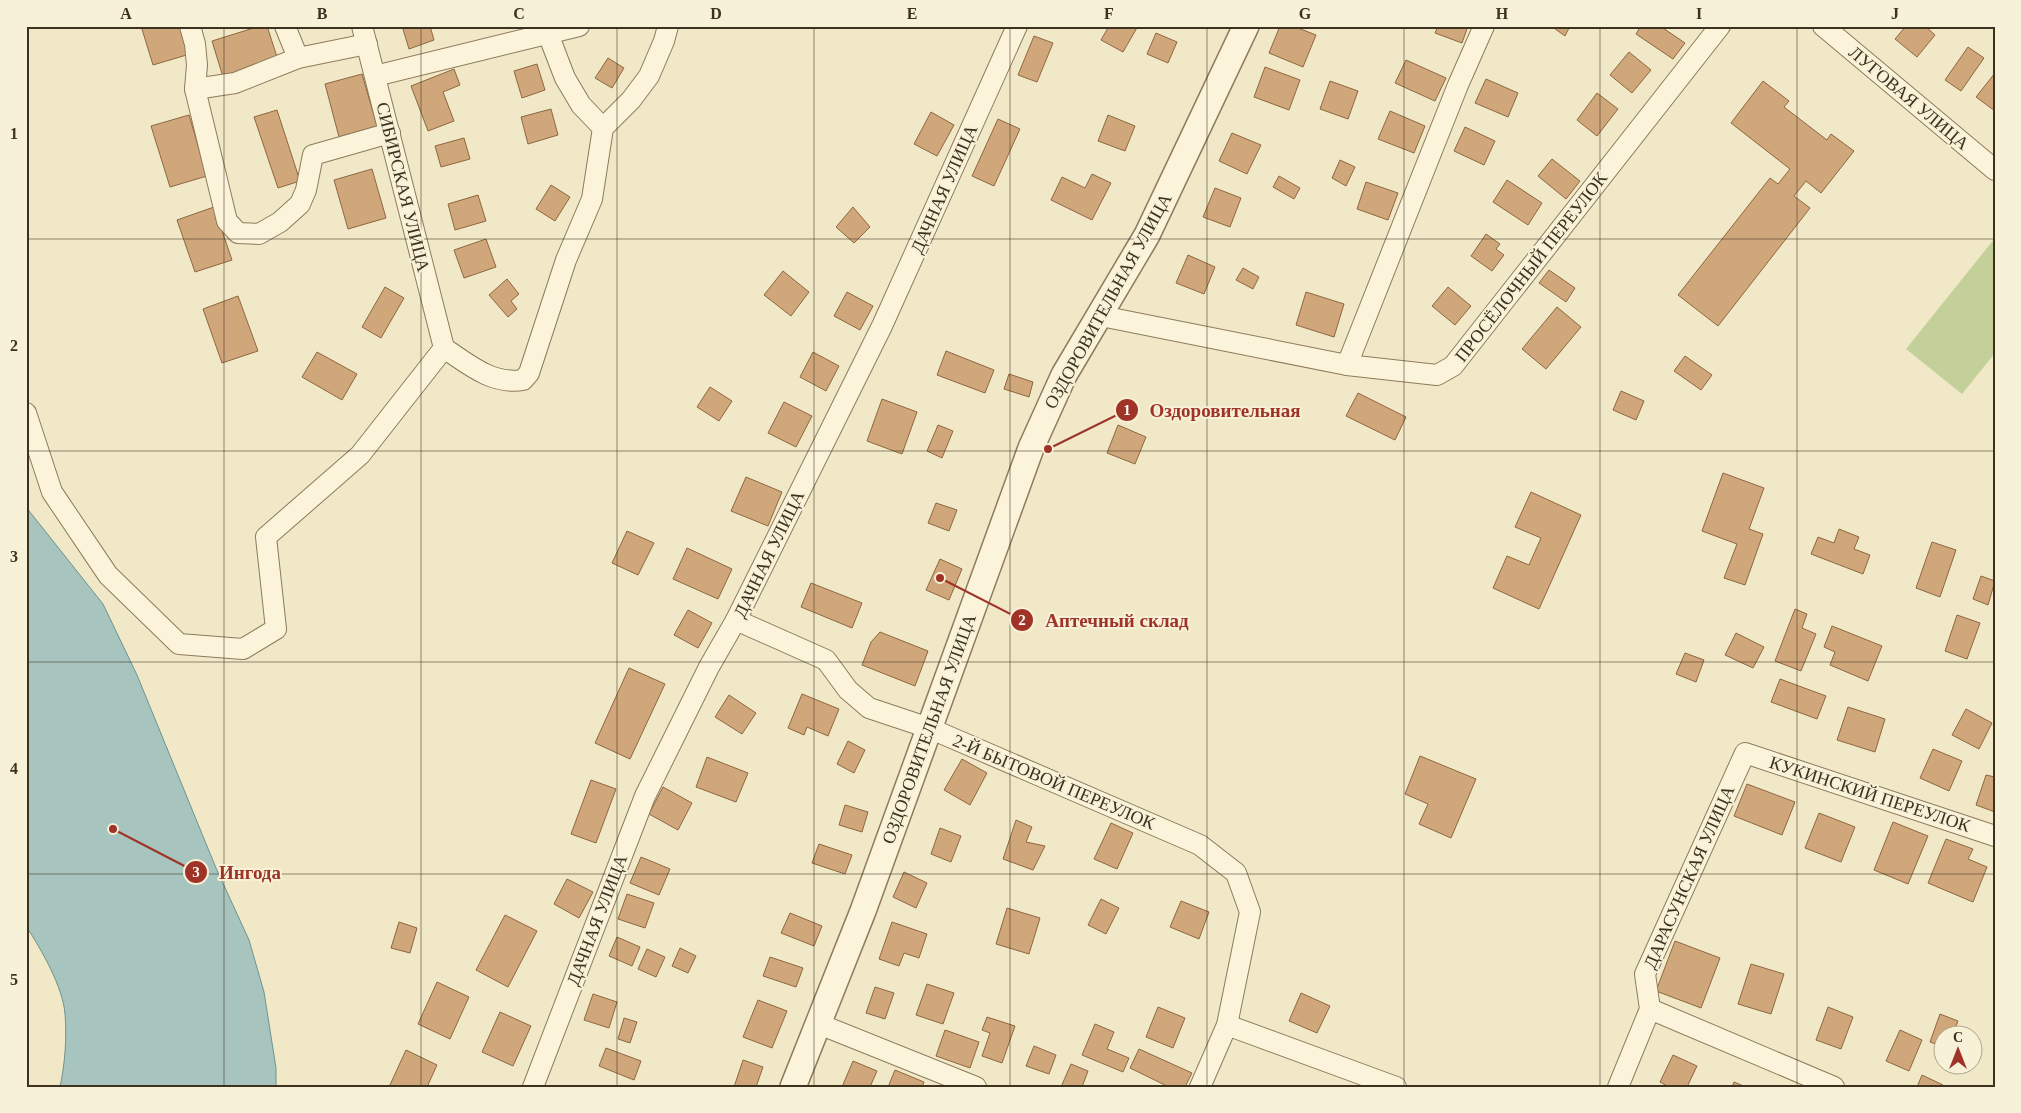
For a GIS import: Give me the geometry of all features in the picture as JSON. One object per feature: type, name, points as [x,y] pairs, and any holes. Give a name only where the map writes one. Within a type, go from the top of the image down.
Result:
[{"type":"street","points":[[190,26],[195,44],[197,66],[195,89],[227,221],[238,233],[259,234],[280,222],[300,204],[306,190],[313,155],[390,133]]},
{"type":"street","points":[[285,26],[298,58]]},
{"type":"street","points":[[375,76],[546,29],[578,26]]},
{"type":"street","points":[[26,413],[52,492],[108,575],[179,644],[243,649],[276,629],[266,536],[360,455],[444,348],[488,377],[513,382],[523,380],[529,372],[566,260],[592,199],[603,128],[631,100],[649,76],[664,41],[668,26]]},
{"type":"street","name":"ДАЧНАЯ УЛИЦА","points":[[534,1087],[645,796],[709,667],[736,620],[882,326],[1017,26]]},
{"type":"street","name":"ОЗДОРОВИТЕЛЬНАЯ УЛИЦА","points":[[793,1087],[863,911],[1031,448],[1064,375],[1101,316],[1156,217],[1246,26]]},
{"type":"street","points":[[1347,365],[1458,85],[1484,26]]},
{"type":"street","name":"ПРОСЁЛОЧНЫЙ ПЕРЕУЛОК","points":[[1101,316],[1347,365],[1437,375],[1453,366],[1720,26]]},
{"type":"street","name":"ЛУГОВАЯ УЛИЦА","points":[[1823,26],[1995,170]]},
{"type":"street","points":[[546,29],[565,78],[581,105],[603,128]]},
{"type":"street","points":[[195,89],[235,83],[364,35]]},
{"type":"street","name":"СИБИРСКАЯ УЛИЦА","points":[[364,35],[444,348]]},
{"type":"street","name":"2-Й БЫТОВОЙ ПЕРЕУЛОК","points":[[736,620],[826,660],[848,690],[869,708],[929,728],[1200,845],[1236,873],[1250,912],[1227,1025],[1200,1087]]},
{"type":"street","name":"КУКИНСКИЙ ПЕРЕУЛОК","points":[[1745,753],[1995,836]]},
{"type":"street","name":"ДАРАСУНСКАЯ УЛИЦА","points":[[1650,1009],[1644,974],[1745,753]]},
{"type":"street","points":[[1618,1087],[1650,1009],[1834,1087]]},
{"type":"street","points":[[819,1024],[976,1087]]},
{"type":"street","points":[[1227,1025],[1396,1087]]},
{"type":"green space","points":[[1995,238],[1995,353],[1962,394],[1906,349]]},
{"type":"water","points":[[26,507],[103,604],[137,675],[216,868],[249,940],[264,992],[276,1068],[276,1087],[60,1087],[66,1041],[63,1003],[56,980],[26,926]]},
{"type":"building","points":[[141,26],[181,26],[190,54],[153,65]]},
{"type":"building","points":[[260,26],[267,26],[278,60],[223,77],[212,41]]},
{"type":"building","points":[[402,26],[430,26],[434,40],[409,49]]},
{"type":"building","points":[[1109,26],[1138,26],[1123,52],[1101,40]]},
{"type":"building","points":[[1280,26],[1293,26],[1316,35],[1303,67],[1269,53]]},
{"type":"building","points":[[1438,26],[1468,26],[1462,43],[1435,33]]},
{"type":"building","points":[[1551,26],[1570,26],[1565,36]]},
{"type":"building","points":[[1641,26],[1660,26],[1685,43],[1673,59],[1636,34]]},
{"type":"building","points":[[1906,26],[1925,26],[1935,35],[1917,57],[1895,39]]},
{"type":"building","points":[[1156,33],[1177,42],[1168,63],[1147,54]]},
{"type":"building","points":[[1034,36],[1053,43],[1037,82],[1018,75]]},
{"type":"building","points":[[1968,47],[1984,58],[1961,91],[1945,80]]},
{"type":"building","points":[[1629,52],[1651,70],[1632,93],[1610,75]]},
{"type":"building","points":[[608,58],[624,68],[612,88],[595,78]]},
{"type":"building","points":[[1406,60],[1446,78],[1435,101],[1395,83]]},
{"type":"building","points":[[537,64],[545,90],[522,98],[514,71]]},
{"type":"building","points":[[1265,67],[1300,80],[1289,110],[1254,97]]},
{"type":"building","points":[[454,69],[460,85],[443,92],[454,121],[428,131],[411,86]]},
{"type":"building","points":[[1995,73],[1995,111],[1976,97]]},
{"type":"building","points":[[362,74],[377,126],[339,137],[325,84]]},
{"type":"building","points":[[1486,79],[1518,93],[1508,117],[1475,103]]},
{"type":"building","points":[[1330,81],[1358,91],[1348,119],[1320,109]]},
{"type":"building","points":[[1763,81],[1789,101],[1784,107],[1827,140],[1831,134],[1854,151],[1821,193],[1806,181],[1794,196],[1810,208],[1718,326],[1678,295],[1770,178],[1778,184],[1790,169],[1731,123]]},
{"type":"building","points":[[1597,93],[1618,109],[1597,136],[1577,120]]},
{"type":"building","points":[[551,109],[558,135],[528,144],[521,117]]},
{"type":"building","points":[[277,110],[300,181],[278,188],[254,117]]},
{"type":"building","points":[[1390,111],[1425,126],[1414,153],[1378,139]]},
{"type":"building","points":[[931,112],[954,125],[937,156],[914,144]]},
{"type":"building","points":[[189,115],[207,176],[170,187],[151,126]]},
{"type":"building","points":[[1108,115],[1135,126],[1125,151],[1098,141]]},
{"type":"building","points":[[998,119],[1020,129],[994,186],[972,176]]},
{"type":"building","points":[[1465,127],[1495,141],[1484,165],[1454,151]]},
{"type":"building","points":[[1232,133],[1261,145],[1247,174],[1219,161]]},
{"type":"building","points":[[464,138],[470,159],[441,167],[435,146]]},
{"type":"building","points":[[1552,159],[1580,181],[1566,199],[1538,176]]},
{"type":"building","points":[[1340,160],[1355,167],[1346,186],[1332,178]]},
{"type":"building","points":[[372,169],[386,218],[348,229],[334,180]]},
{"type":"building","points":[[1092,174],[1111,183],[1092,220],[1051,200],[1062,177],[1085,188]]},
{"type":"building","points":[[1279,176],[1300,188],[1294,199],[1273,187]]},
{"type":"building","points":[[1507,180],[1542,203],[1528,225],[1493,202]]},
{"type":"building","points":[[1366,182],[1398,193],[1388,220],[1357,209]]},
{"type":"building","points":[[551,185],[570,197],[555,221],[536,209]]},
{"type":"building","points":[[1215,188],[1241,198],[1230,227],[1203,217]]},
{"type":"building","points":[[478,195],[486,221],[455,230],[448,204]]},
{"type":"building","points":[[214,207],[232,260],[195,272],[177,220]]},
{"type":"building","points":[[853,207],[870,227],[854,243],[836,227]]},
{"type":"building","points":[[1486,234],[1500,244],[1496,249],[1504,255],[1492,271],[1471,256]]},
{"type":"building","points":[[486,239],[496,267],[464,278],[454,250]]},
{"type":"building","points":[[1188,255],[1215,267],[1204,294],[1176,283]]},
{"type":"building","points":[[1243,268],[1259,277],[1253,289],[1236,280]]},
{"type":"building","points":[[1549,270],[1575,288],[1566,302],[1539,283]]},
{"type":"building","points":[[783,271],[809,292],[791,316],[764,295]]},
{"type":"building","points":[[507,279],[519,294],[511,301],[517,309],[508,317],[489,295]]},
{"type":"building","points":[[385,287],[404,298],[381,338],[362,327]]},
{"type":"building","points":[[1448,287],[1471,306],[1455,325],[1432,306]]},
{"type":"building","points":[[847,292],[873,306],[860,330],[834,316]]},
{"type":"building","points":[[1306,292],[1344,304],[1334,337],[1296,325]]},
{"type":"building","points":[[238,296],[258,351],[222,363],[203,309]]},
{"type":"building","points":[[1557,307],[1581,327],[1546,369],[1522,349]]},
{"type":"building","points":[[946,351],[994,370],[985,393],[937,375]]},
{"type":"building","points":[[317,352],[357,374],[342,400],[302,377]]},
{"type":"building","points":[[813,352],[839,366],[826,391],[800,377]]},
{"type":"building","points":[[1685,356],[1712,375],[1701,390],[1674,371]]},
{"type":"building","points":[[1009,374],[1033,382],[1029,397],[1004,389]]},
{"type":"building","points":[[710,387],[732,401],[719,421],[697,407]]},
{"type":"building","points":[[1621,391],[1644,401],[1636,420],[1613,410]]},
{"type":"building","points":[[1358,393],[1406,417],[1395,440],[1346,416]]},
{"type":"building","points":[[882,399],[917,412],[902,454],[867,441]]},
{"type":"building","points":[[784,402],[812,416],[796,447],[768,433]]},
{"type":"building","points":[[938,425],[953,431],[942,458],[927,451]]},
{"type":"building","points":[[1118,425],[1146,437],[1135,464],[1107,453]]},
{"type":"building","points":[[1723,473],[1764,488],[1749,529],[1763,534],[1745,585],[1724,578],[1737,544],[1702,531]]},
{"type":"building","points":[[746,477],[782,492],[768,526],[731,511]]},
{"type":"building","points":[[1531,492],[1581,515],[1539,609],[1493,588],[1507,556],[1529,565],[1541,538],[1515,527]]},
{"type":"building","points":[[936,503],[957,510],[949,531],[928,523]]},
{"type":"building","points":[[1839,529],[1859,537],[1854,549],[1870,555],[1863,574],[1811,554],[1818,537],[1834,543]]},
{"type":"building","points":[[627,531],[654,543],[638,575],[612,563]]},
{"type":"building","points":[[1932,542],[1956,550],[1940,597],[1916,588]]},
{"type":"building","points":[[687,548],[732,569],[718,599],[673,579]]},
{"type":"building","points":[[940,559],[962,569],[949,600],[926,590]]},
{"type":"building","points":[[1981,576],[1995,581],[1988,605],[1973,599]]},
{"type":"building","points":[[811,583],[862,603],[852,628],[801,607]]},
{"type":"building","points":[[1795,609],[1807,614],[1802,628],[1816,634],[1801,671],[1775,661]]},
{"type":"building","points":[[688,610],[712,623],[698,648],[674,635]]},
{"type":"building","points":[[1957,615],[1980,623],[1967,659],[1945,651]]},
{"type":"building","points":[[1832,626],[1882,646],[1868,681],[1830,665],[1835,652],[1824,647]]},
{"type":"building","points":[[880,632],[928,651],[915,686],[862,665],[871,642]]},
{"type":"building","points":[[1736,633],[1764,647],[1753,668],[1725,655]]},
{"type":"building","points":[[1685,653],[1704,660],[1696,682],[1676,674]]},
{"type":"building","points":[[629,668],[665,684],[630,759],[595,743]]},
{"type":"building","points":[[1780,679],[1826,696],[1817,719],[1771,702]]},
{"type":"building","points":[[802,694],[839,709],[828,736],[807,727],[804,735],[788,728]]},
{"type":"building","points":[[729,695],[756,713],[742,734],[715,717]]},
{"type":"building","points":[[1848,707],[1885,719],[1875,752],[1837,740]]},
{"type":"building","points":[[1966,709],[1992,723],[1979,749],[1952,735]]},
{"type":"building","points":[[848,741],[865,750],[854,773],[837,764]]},
{"type":"building","points":[[1933,749],[1962,761],[1949,791],[1920,778]]},
{"type":"building","points":[[1420,756],[1476,779],[1451,838],[1419,824],[1428,804],[1405,794]]},
{"type":"building","points":[[707,757],[748,773],[736,802],[696,787]]},
{"type":"building","points":[[962,759],[987,773],[970,805],[944,790]]},
{"type":"building","points":[[1986,775],[1995,777],[1995,812],[1976,805]]},
{"type":"building","points":[[591,780],[616,789],[596,843],[571,834]]},
{"type":"building","points":[[1747,784],[1795,802],[1782,835],[1734,816]]},
{"type":"building","points":[[663,787],[692,803],[678,830],[649,814]]},
{"type":"building","points":[[845,805],[868,812],[862,832],[839,825]]},
{"type":"building","points":[[1819,813],[1855,827],[1841,862],[1805,848]]},
{"type":"building","points":[[1016,820],[1032,827],[1026,842],[1045,846],[1033,870],[1003,859]]},
{"type":"building","points":[[1893,822],[1928,836],[1908,884],[1874,870]]},
{"type":"building","points":[[1111,823],[1133,833],[1117,869],[1094,859]]},
{"type":"building","points":[[940,828],[961,836],[951,862],[931,854]]},
{"type":"building","points":[[1946,839],[1973,849],[1968,859],[1987,867],[1973,902],[1928,883]]},
{"type":"building","points":[[819,844],[852,855],[845,874],[812,863]]},
{"type":"building","points":[[641,857],[670,869],[659,895],[630,883]]},
{"type":"building","points":[[904,872],[927,883],[916,908],[893,897]]},
{"type":"building","points":[[567,879],[593,892],[579,918],[554,904]]},
{"type":"building","points":[[627,894],[654,903],[645,928],[618,919]]},
{"type":"building","points":[[1101,899],[1119,908],[1106,934],[1088,925]]},
{"type":"building","points":[[1181,901],[1209,912],[1199,939],[1170,927]]},
{"type":"building","points":[[1007,908],[1040,918],[1029,954],[996,944]]},
{"type":"building","points":[[790,913],[822,926],[814,946],[781,933]]},
{"type":"building","points":[[505,915],[537,931],[508,987],[476,970]]},
{"type":"building","points":[[399,922],[417,928],[410,953],[391,948]]},
{"type":"building","points":[[892,922],[927,934],[919,958],[904,953],[899,966],[879,959]]},
{"type":"building","points":[[617,937],[640,947],[632,966],[609,956]]},
{"type":"building","points":[[1675,941],[1720,958],[1701,1008],[1656,991]]},
{"type":"building","points":[[680,948],[696,956],[688,973],[672,966]]},
{"type":"building","points":[[647,949],[665,957],[656,977],[638,969]]},
{"type":"building","points":[[770,957],[803,968],[796,987],[763,976]]},
{"type":"building","points":[[1751,964],[1784,974],[1771,1014],[1738,1004]]},
{"type":"building","points":[[437,982],[469,997],[450,1039],[418,1024]]},
{"type":"building","points":[[927,984],[954,993],[943,1024],[916,1015]]},
{"type":"building","points":[[875,987],[894,993],[885,1019],[866,1013]]},
{"type":"building","points":[[1301,993],[1330,1006],[1317,1033],[1289,1021]]},
{"type":"building","points":[[593,994],[617,1002],[609,1028],[584,1020]]},
{"type":"building","points":[[758,1000],[787,1011],[772,1048],[743,1037]]},
{"type":"building","points":[[1158,1007],[1185,1018],[1173,1048],[1146,1037]]},
{"type":"building","points":[[1828,1007],[1853,1017],[1841,1049],[1816,1040]]},
{"type":"building","points":[[500,1012],[531,1026],[513,1066],[482,1052]]},
{"type":"building","points":[[1940,1014],[1958,1021],[1956,1026],[1936,1026]]},
{"type":"building","points":[[987,1017],[1015,1026],[1002,1063],[982,1056],[990,1033],[982,1030]]},
{"type":"building","points":[[624,1018],[637,1022],[630,1043],[618,1039]]},
{"type":"building","points":[[1095,1024],[1114,1032],[1107,1049],[1129,1058],[1123,1072],[1082,1055]]},
{"type":"building","points":[[945,1030],[979,1042],[970,1068],[936,1056]]},
{"type":"building","points":[[1900,1030],[1922,1040],[1909,1071],[1886,1061]]},
{"type":"building","points":[[1934,1031],[1934,1043],[1930,1042]]},
{"type":"building","points":[[1034,1046],[1056,1055],[1049,1074],[1026,1066]]},
{"type":"building","points":[[606,1048],[641,1061],[634,1080],[599,1066]]},
{"type":"building","points":[[1139,1049],[1192,1073],[1185,1087],[1169,1087],[1130,1068]]},
{"type":"building","points":[[406,1050],[437,1065],[427,1087],[389,1087]]},
{"type":"building","points":[[1673,1055],[1697,1066],[1687,1087],[1669,1087],[1660,1082]]},
{"type":"building","points":[[743,1060],[763,1067],[756,1087],[734,1087]]},
{"type":"building","points":[[853,1061],[877,1071],[870,1087],[842,1087]]},
{"type":"building","points":[[1071,1064],[1088,1071],[1082,1087],[1061,1087]]},
{"type":"building","points":[[895,1070],[924,1082],[922,1087],[888,1087]]},
{"type":"building","points":[[1922,1075],[1943,1085],[1942,1087],[1917,1087]]},
{"type":"building","points":[[1734,1082],[1746,1087],[1732,1087]]},
{"type":"place","name":"Оздоровительная","points":[[1048,449]]},
{"type":"place","name":"Аптечный склад","points":[[940,578]]},
{"type":"place","name":"Ингода","points":[[113,829]]}]
